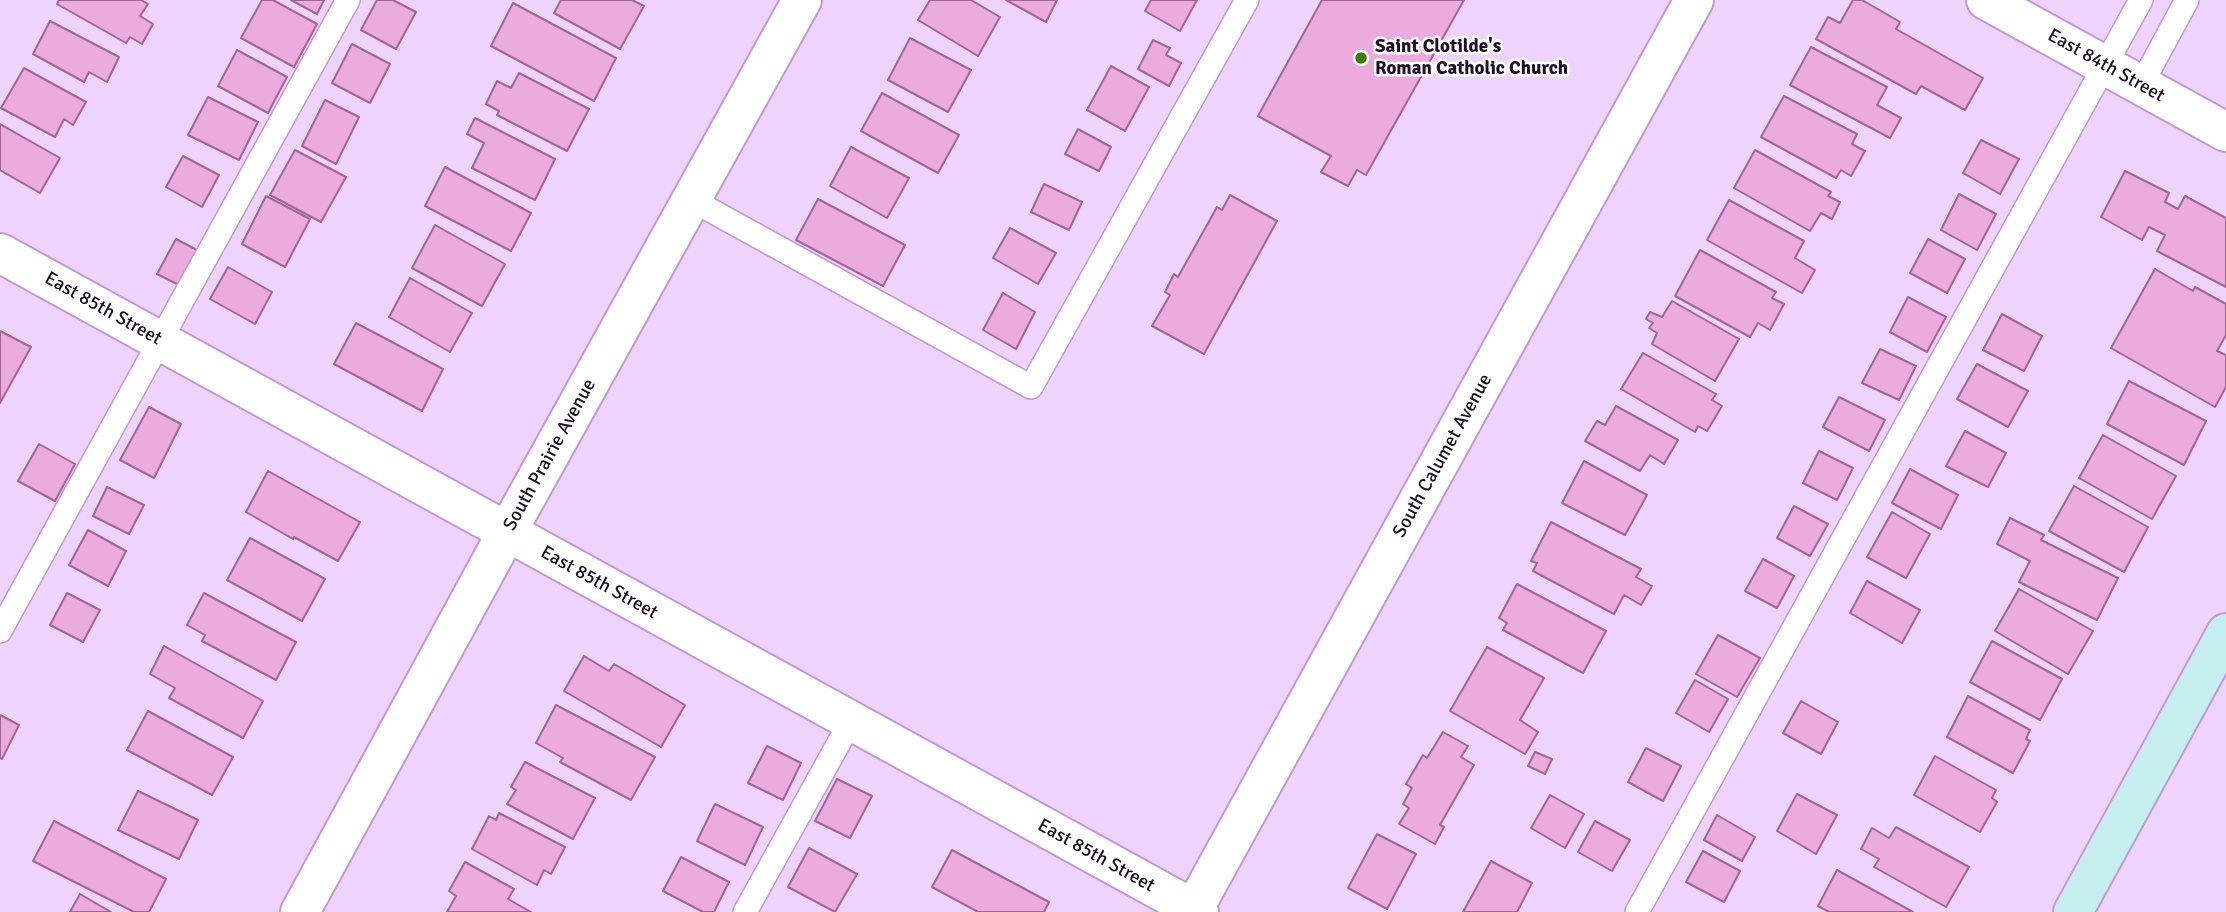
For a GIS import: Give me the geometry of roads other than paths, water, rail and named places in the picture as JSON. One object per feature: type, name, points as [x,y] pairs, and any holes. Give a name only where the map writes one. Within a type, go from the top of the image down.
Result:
[{"type":"street","name":"South Prairie Avenue","points":[[300,912],[802,0]]},
{"type":"street","name":"South Calumet Avenue","points":[[1195,911],[1694,0]]},
{"type":"street","name":"East 84th Street","points":[[1986,0],[2226,132]]},
{"type":"street","name":"East 85th Street","points":[[0,253],[1195,911]]},
{"type":"street","points":[[2073,912],[2226,633]]},
{"type":"lane","points":[[0,631],[348,0]]},
{"type":"lane","points":[[692,200],[1031,387],[1247,0]]},
{"type":"lane","points":[[1637,912],[2141,0]]},
{"type":"lane","points":[[2141,85],[2187,0]]},
{"type":"lane","points":[[745,912],[851,721]]},
{"type":"place","name":"Saint Clotilde's Roman Catholic Church","points":[[1361,58]]}]
